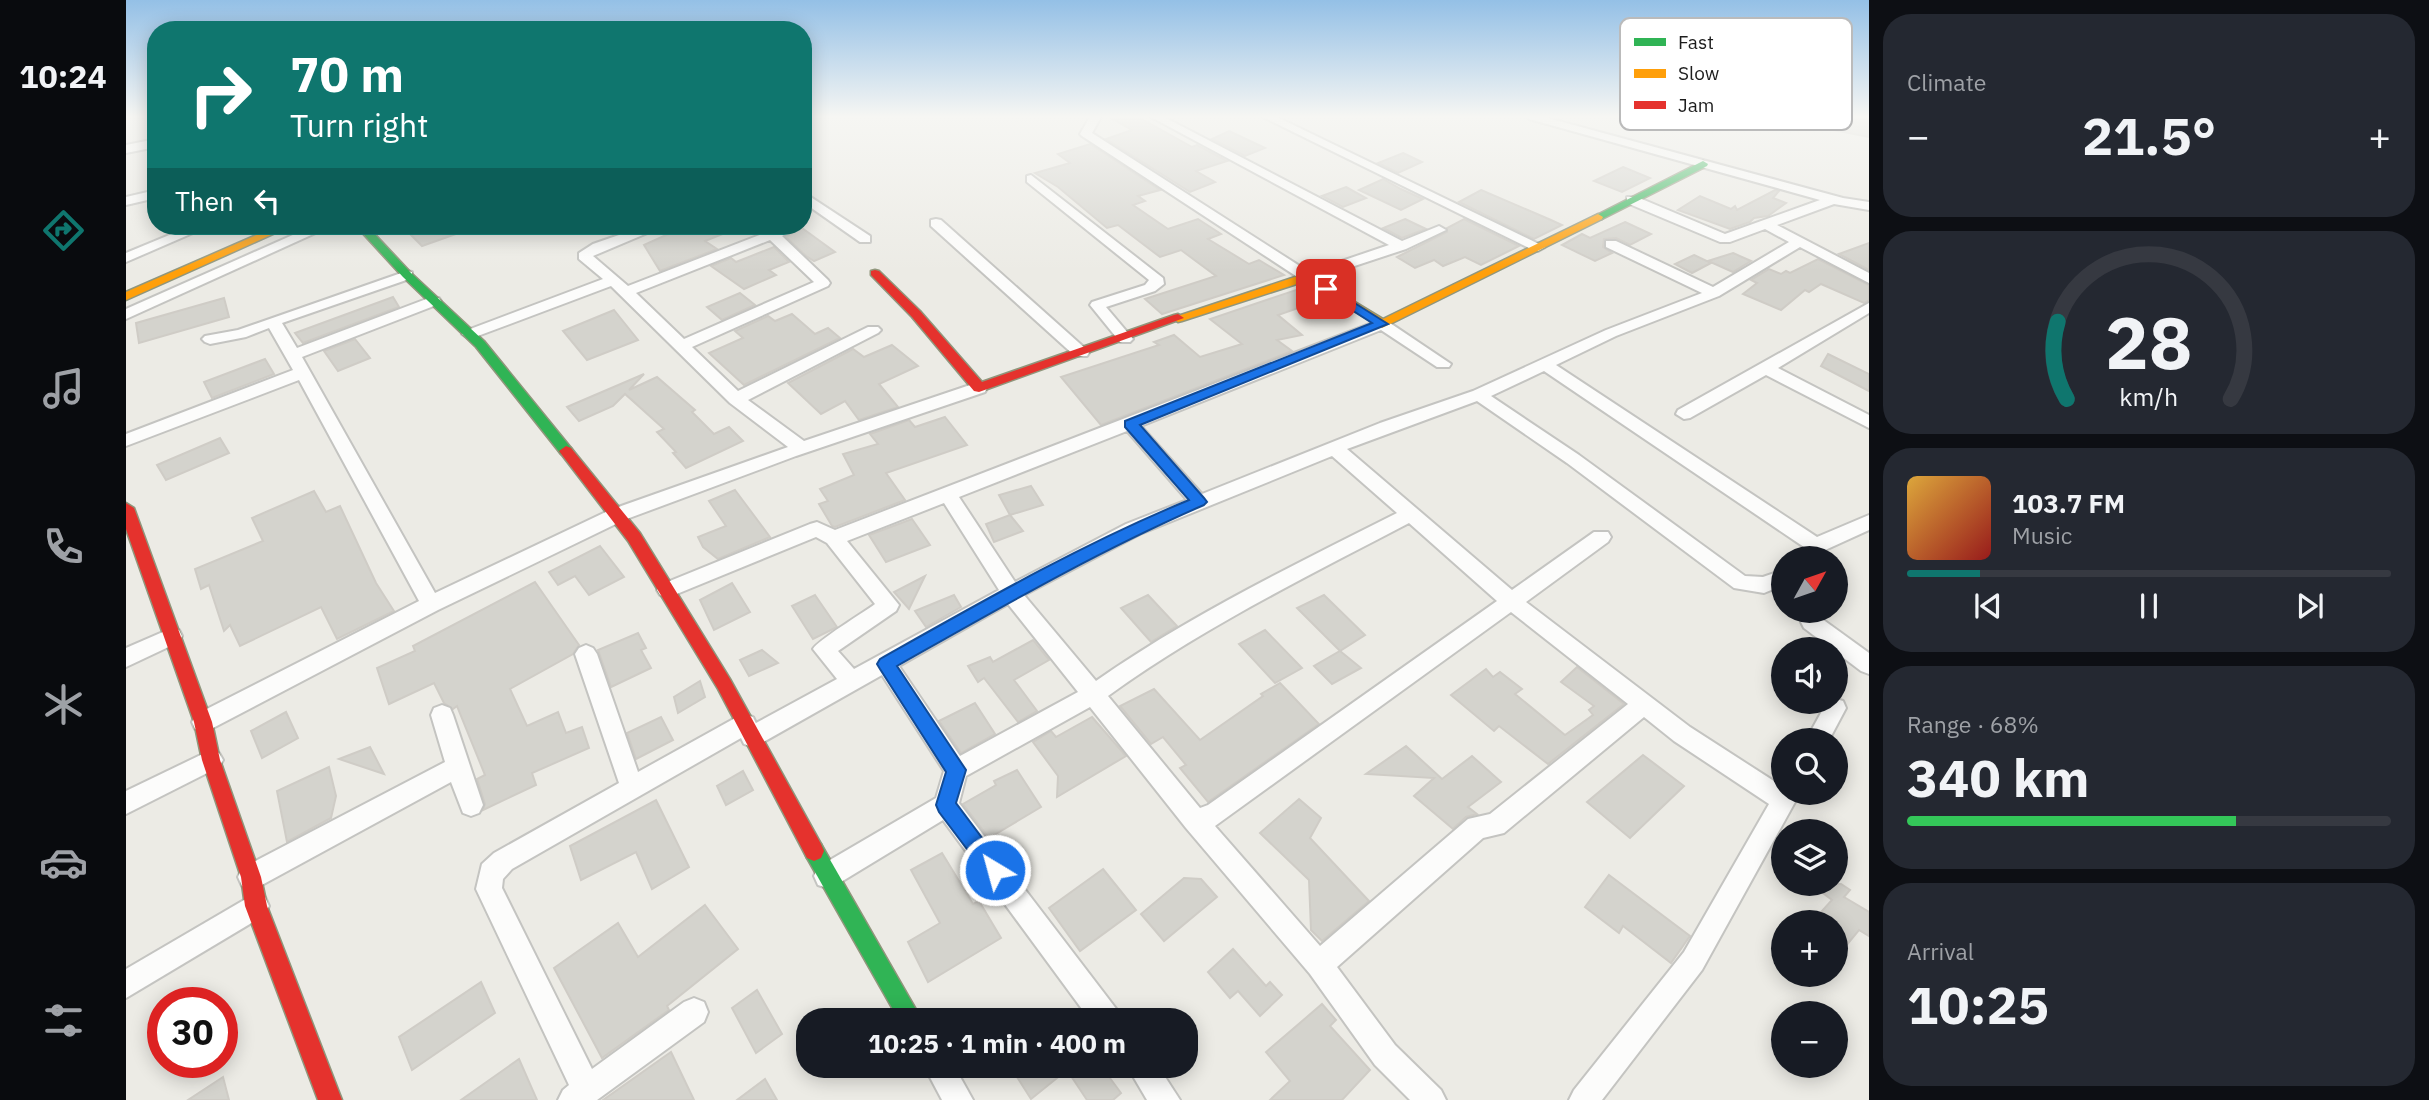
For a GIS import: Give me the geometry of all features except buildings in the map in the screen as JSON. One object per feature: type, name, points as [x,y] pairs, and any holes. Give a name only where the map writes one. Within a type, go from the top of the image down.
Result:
[{"type":"street","points":[[1139,168],[1443,364]]},
{"type":"street","points":[[1253,168],[1401,246]]},
{"type":"street","points":[[1375,168],[1538,247]]},
{"type":"street","points":[[834,538],[1382,324],[1694,168]]},
{"type":"street","points":[[1719,168],[1832,200],[1869,206]]},
{"type":"street","points":[[1031,180],[1156,278],[1157,284],[1150,288],[1097,305],[1125,339]]},
{"type":"street","points":[[126,201],[147,196]]},
{"type":"street","points":[[1632,200],[1725,239],[1832,200]]},
{"type":"street","points":[[812,205],[821,215],[865,239]]},
{"type":"street","points":[[936,223],[1081,353]]},
{"type":"street","points":[[1766,224],[1869,279]]},
{"type":"street","points":[[204,722],[431,604],[617,515],[802,448],[1125,339],[1214,304],[1307,277],[1401,246],[1439,230]]},
{"type":"street","points":[[126,258],[181,235]]},
{"type":"street","points":[[126,279],[226,235]]},
{"type":"street","points":[[126,296],[265,235]]},
{"type":"street","points":[[126,315],[304,235]]},
{"type":"street","points":[[369,235],[407,275],[470,334],[634,537],[749,730],[827,876],[904,1008]]},
{"type":"street","points":[[632,235],[598,247],[584,256],[626,292],[736,399],[802,448]]},
{"type":"street","points":[[626,292],[769,235]]},
{"type":"street","points":[[681,346],[823,283],[773,235]]},
{"type":"street","points":[[694,1012],[580,1095],[489,889],[491,873],[503,861],[632,788],[749,730],[853,683],[1011,593],[1133,529],[1386,427],[1479,395],[1611,333],[1714,293],[1798,242]]},
{"type":"street","points":[[1611,244],[1714,293]]},
{"type":"street","points":[[875,273],[916,314],[979,388]]},
{"type":"street","points":[[211,339],[241,334],[407,275]]},
{"type":"street","points":[[470,334],[613,280]]},
{"type":"street","points":[[293,355],[434,301]]},
{"type":"street","points":[[1684,414],[1869,306]]},
{"type":"street","points":[[273,321],[431,604]]},
{"type":"street","points":[[736,399],[873,330]]},
{"type":"street","points":[[1546,365],[1802,546]]},
{"type":"street","points":[[1766,368],[1869,422]]},
{"type":"street","points":[[126,440],[301,373]]},
{"type":"street","points":[[1479,395],[1573,459],[1741,583],[1764,585],[1771,582]]},
{"type":"street","points":[[1130,424],[1199,502]]},
{"type":"street","points":[[1334,448],[1408,515],[1511,601],[1682,734],[1771,788]]},
{"type":"street","points":[[948,494],[1011,593],[1195,820],[1320,965],[1385,1055],[1431,1100]]},
{"type":"street","points":[[126,508],[204,722],[211,760],[251,877],[256,905],[330,1100]]},
{"type":"street","points":[[827,876],[946,805],[956,770],[1093,695],[1156,649],[1212,617],[1408,515]]},
{"type":"street","points":[[1823,546],[1869,522]]},
{"type":"street","points":[[667,590],[817,529],[834,538],[863,572],[872,590],[890,605],[852,633],[824,649],[853,683]]},
{"type":"street","points":[[1195,820],[1214,816],[1601,537]]},
{"type":"street","points":[[1812,623],[1869,665]]},
{"type":"street","points":[[126,658],[172,636]]},
{"type":"street","points":[[586,654],[632,788]]},
{"type":"street","points":[[886,664],[956,770]]},
{"type":"street","points":[[1320,965],[1477,827],[1495,825],[1644,704]]},
{"type":"street","points":[[442,715],[471,805]]},
{"type":"street","points":[[126,803],[211,760]]},
{"type":"street","points":[[251,877],[458,767]]},
{"type":"street","points":[[946,805],[1098,1008]]},
{"type":"street","points":[[1584,1100],[1693,961],[1781,805]]},
{"type":"street","points":[[126,984],[256,905]]},
{"type":"street","points":[[945,1078],[958,1100]]},
{"type":"street","points":[[1149,1078],[1165,1100]]},
{"type":"traffic: fast","points":[[1598,217],[1694,168]]},
{"type":"traffic: fast","points":[[369,235],[407,275],[480,344],[566,451]]},
{"type":"traffic: fast","points":[[814,851],[904,1008]]},
{"type":"traffic: slow","points":[[1178,318],[1307,277],[1382,324],[1598,217]]},
{"type":"traffic: slow","points":[[126,296],[265,235]]},
{"type":"traffic: jam","points":[[875,273],[916,314],[979,388],[1178,318]]},
{"type":"traffic: jam","points":[[566,451],[634,537],[724,684],[814,851]]},
{"type":"traffic: jam","points":[[126,508],[203,722],[211,760],[251,877],[256,906],[330,1100]]},
{"type":"route","points":[[995,870],[946,805],[956,770],[886,664],[1011,593],[1133,529],[1199,502],[1130,424],[1382,324],[1326,289]]}]
